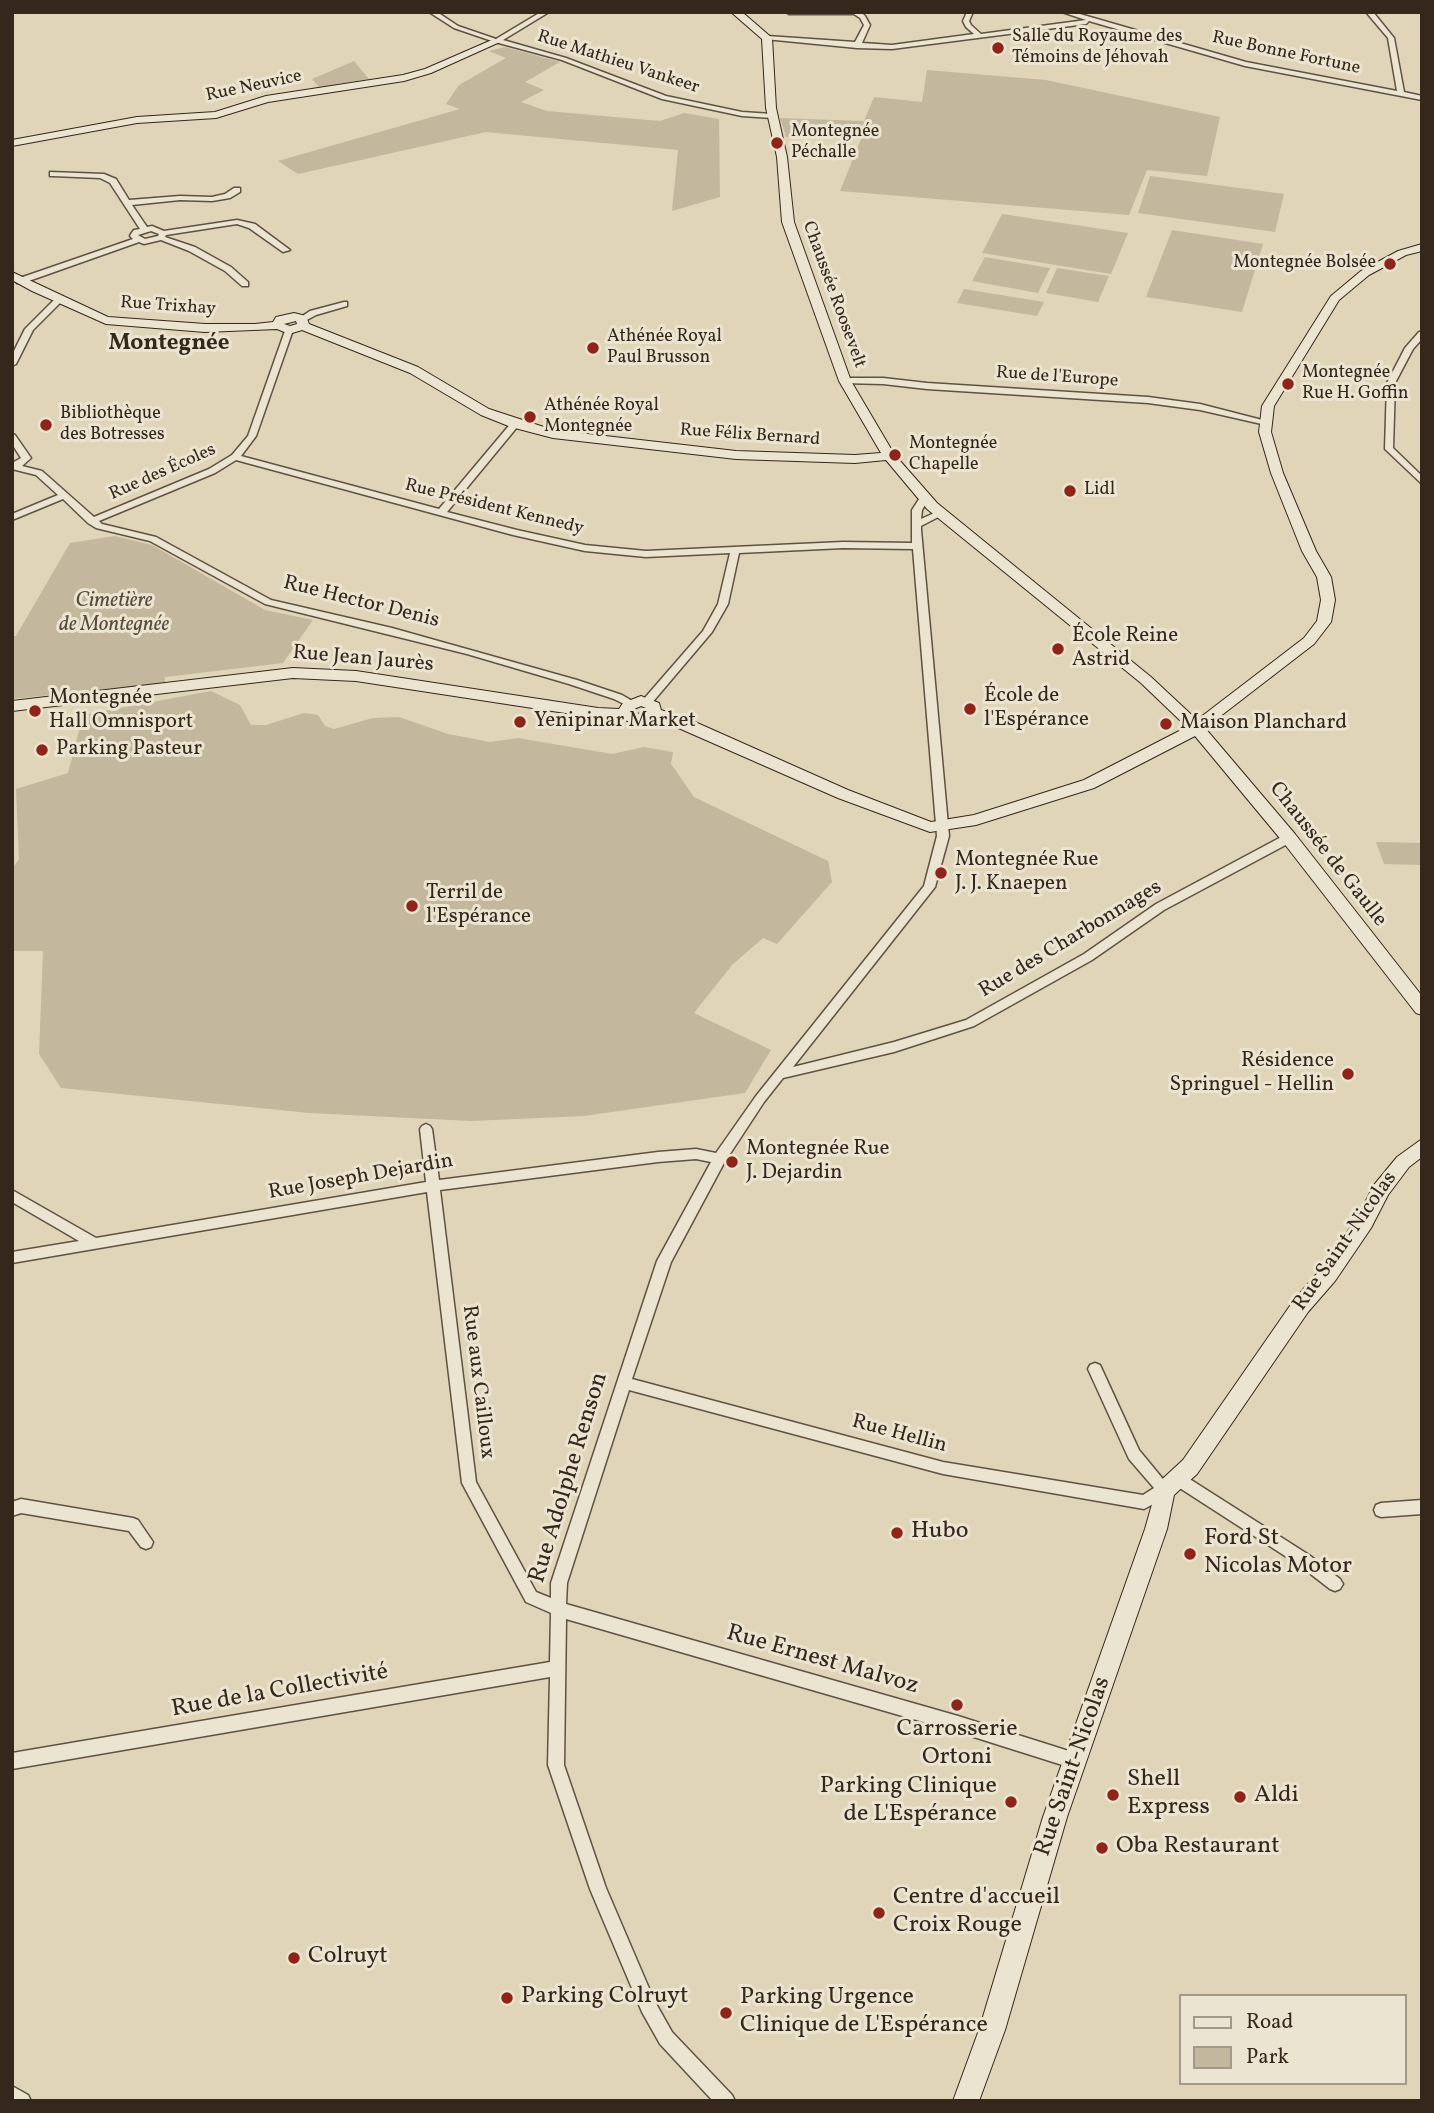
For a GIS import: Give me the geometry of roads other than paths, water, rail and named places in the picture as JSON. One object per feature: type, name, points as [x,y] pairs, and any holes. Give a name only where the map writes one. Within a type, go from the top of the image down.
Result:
[{"type":"street","name":"Rue Mathieu Vankeer","points":[[432,12],[456,27],[564,59],[679,102],[741,114],[772,116]]},
{"type":"street","points":[[496,41],[545,12]]},
{"type":"street","points":[[736,12],[767,38],[892,47],[1092,22]]},
{"type":"street","points":[[789,12],[854,12],[863,17],[867,25],[857,46]]},
{"type":"street","points":[[970,12],[966,21],[968,26],[980,36]]},
{"type":"street","name":"Rue Bonne Fortune","points":[[1065,12],[1092,22],[1245,64],[1422,97]]},
{"type":"street","points":[[1369,12],[1391,38],[1401,92]]},
{"type":"street","name":"Chaussée Roosevelt","points":[[767,38],[772,116],[782,157],[788,222],[815,303],[845,381],[889,456],[924,498],[941,513]]},
{"type":"street","name":"Rue Neuvice","points":[[12,143],[137,120],[216,115],[266,99],[404,78],[428,71],[496,41]]},
{"type":"street","points":[[53,174],[101,176],[113,181],[144,229]]},
{"type":"street","points":[[126,203],[180,198],[212,199],[227,196],[237,190]]},
{"type":"street","points":[[16,278],[137,240],[144,242],[162,235],[237,222],[252,226],[286,250]]},
{"type":"street","points":[[137,240],[134,236],[137,232],[152,228],[228,269],[245,284]]},
{"type":"street","points":[[735,551],[723,604],[708,632],[651,707],[921,825],[943,827],[976,820],[1089,784],[1197,728],[1309,641],[1324,622],[1328,600],[1324,577],[1308,551],[1277,473],[1265,422],[1268,406],[1335,298],[1365,273],[1402,253],[1422,247]]},
{"type":"street","name":"Rue Trixhay","points":[[16,278],[106,320],[120,322],[205,328],[284,327],[302,323],[313,313],[344,304]]},
{"type":"street","points":[[12,364],[29,329],[60,299]]},
{"type":"street","name":"Rue Félix Bernard","points":[[302,323],[414,370],[485,412],[515,424],[572,438],[736,455],[855,459],[889,456]]},
{"type":"street","name":"Rue des Écoles","points":[[91,521],[212,471],[235,457],[252,436],[284,327]]},
{"type":"street","points":[[1422,334],[1409,348],[1391,383],[1389,449],[1422,481]]},
{"type":"street","name":"Rue de l'Europe","points":[[845,381],[883,381],[1148,400],[1200,407],[1265,422]]},
{"type":"street","points":[[443,511],[515,424]]},
{"type":"street","points":[[12,437],[26,458],[14,466]]},
{"type":"street","name":"Rue Président Kennedy","points":[[235,457],[443,511],[516,533],[585,548],[646,554],[843,545],[918,546]]},
{"type":"street","points":[[14,466],[38,473],[91,521]]},
{"type":"street","points":[[12,517],[63,496]]},
{"type":"street","points":[[918,546],[917,510],[924,498]]},
{"type":"street","points":[[918,524],[941,513]]},
{"type":"street","name":"Chaussée de Gaulle","points":[[941,513],[1146,680],[1197,728],[1289,838],[1422,1009]]},
{"type":"street","name":"Rue Hector Denis","points":[[91,521],[103,528],[153,540],[274,605],[388,630],[471,652],[618,697],[628,709]]},
{"type":"street","name":"Rue Adolphe Renson","points":[[726,2101],[666,2038],[639,1987],[598,1889],[556,1765],[559,1583],[664,1261],[719,1159],[929,887],[940,854],[943,827],[918,546]]},
{"type":"street","name":"Rue Jean Jaurès","points":[[12,706],[293,673],[356,676],[598,713],[628,709],[639,720],[649,719],[651,707]]},
{"type":"street","name":"Rue des Charbonnages","points":[[782,1074],[894,1047],[970,1023],[1088,957],[1160,907],[1289,838]]},
{"type":"street","name":"Rue aux Cailloux","points":[[426,1129],[469,1483],[531,1597],[557,1606]]},
{"type":"street","name":"Rue Saint-Nicolas","points":[[969,2099],[1055,1817],[1171,1484],[1190,1467],[1301,1306],[1328,1275],[1364,1223],[1381,1190],[1403,1162],[1422,1146]]},
{"type":"street","name":"Rue Joseph Dejardin","points":[[12,1258],[432,1186],[657,1157],[696,1154],[719,1159]]},
{"type":"street","points":[[12,1195],[94,1244]]},
{"type":"street","points":[[1095,1369],[1134,1454],[1171,1484],[1335,1584]]},
{"type":"street","name":"Rue Hellin","points":[[624,1383],[988,1478],[1144,1502],[1171,1484]]},
{"type":"street","points":[[12,1508],[21,1506],[64,1512],[133,1525],[146,1542]]},
{"type":"street","points":[[1381,1510],[1422,1507]]},
{"type":"street","name":"Rue Ernest Malvoz","points":[[557,1606],[574,1615],[958,1724],[1075,1761]]},
{"type":"street","name":"Rue de la Collectivité","points":[[12,1761],[556,1668]]},
{"type":"street","points":[[12,2095],[22,2101]]},
{"type":"place","name":"Salle du Royaume des Témoins de Jéhovah","points":[[998,48]]},
{"type":"place","name":"Montegnée Péchalle","points":[[777,143]]},
{"type":"place","name":"Montegnée Bolsée","points":[[1390,264]]},
{"type":"place","name":"Athénée Royal Paul Brusson","points":[[593,348]]},
{"type":"place","name":"Montegnée Rue H. Goffin","points":[[1288,384]]},
{"type":"place","name":"Athénée Royal Montegnée","points":[[530,417]]},
{"type":"place","name":"Bibliothèque des Botresses","points":[[46,425]]},
{"type":"place","name":"Montegnée Chapelle","points":[[895,455]]},
{"type":"place","name":"Lidl","points":[[1070,491]]},
{"type":"place","name":"École Reine Astrid","points":[[1058,649]]},
{"type":"place","name":"École de l'Espérance","points":[[970,709]]},
{"type":"place","name":"Montegnée Hall Omnisport","points":[[35,711]]},
{"type":"place","name":"Yenipinar Market","points":[[520,722]]},
{"type":"place","name":"Maison Planchard","points":[[1166,724]]},
{"type":"place","name":"Parking Pasteur","points":[[42,750]]},
{"type":"place","name":"Montegnée Rue J. J. Knaepen","points":[[941,873]]},
{"type":"place","name":"Terril de l'Espérance","points":[[412,906]]},
{"type":"place","name":"Résidence Springuel - Hellin","points":[[1348,1074]]},
{"type":"place","name":"Montegnée Rue J. Dejardin","points":[[732,1162]]},
{"type":"place","name":"Hubo","points":[[897,1533]]},
{"type":"place","name":"Ford St Nicolas Motor","points":[[1190,1554]]},
{"type":"place","name":"Carrosserie Ortoni","points":[[957,1705]]},
{"type":"place","name":"Shell Express","points":[[1113,1795]]},
{"type":"place","name":"Aldi","points":[[1240,1797]]},
{"type":"place","name":"Parking Clinique de L'Espérance","points":[[1011,1802]]},
{"type":"place","name":"Oba Restaurant","points":[[1102,1848]]},
{"type":"place","name":"Centre d'accueil Croix Rouge","points":[[879,1913]]},
{"type":"place","name":"Colruyt","points":[[294,1958]]},
{"type":"place","name":"Parking Colruyt","points":[[507,1998]]},
{"type":"place","name":"Parking Urgence Clinique de L'Espérance","points":[[726,2013]]},
{"type":"district","name":"Montegnée","points":[[169,345]]},
{"type":"park label","name":"Cimetière de Montegnée","points":[[114,614]]}]
